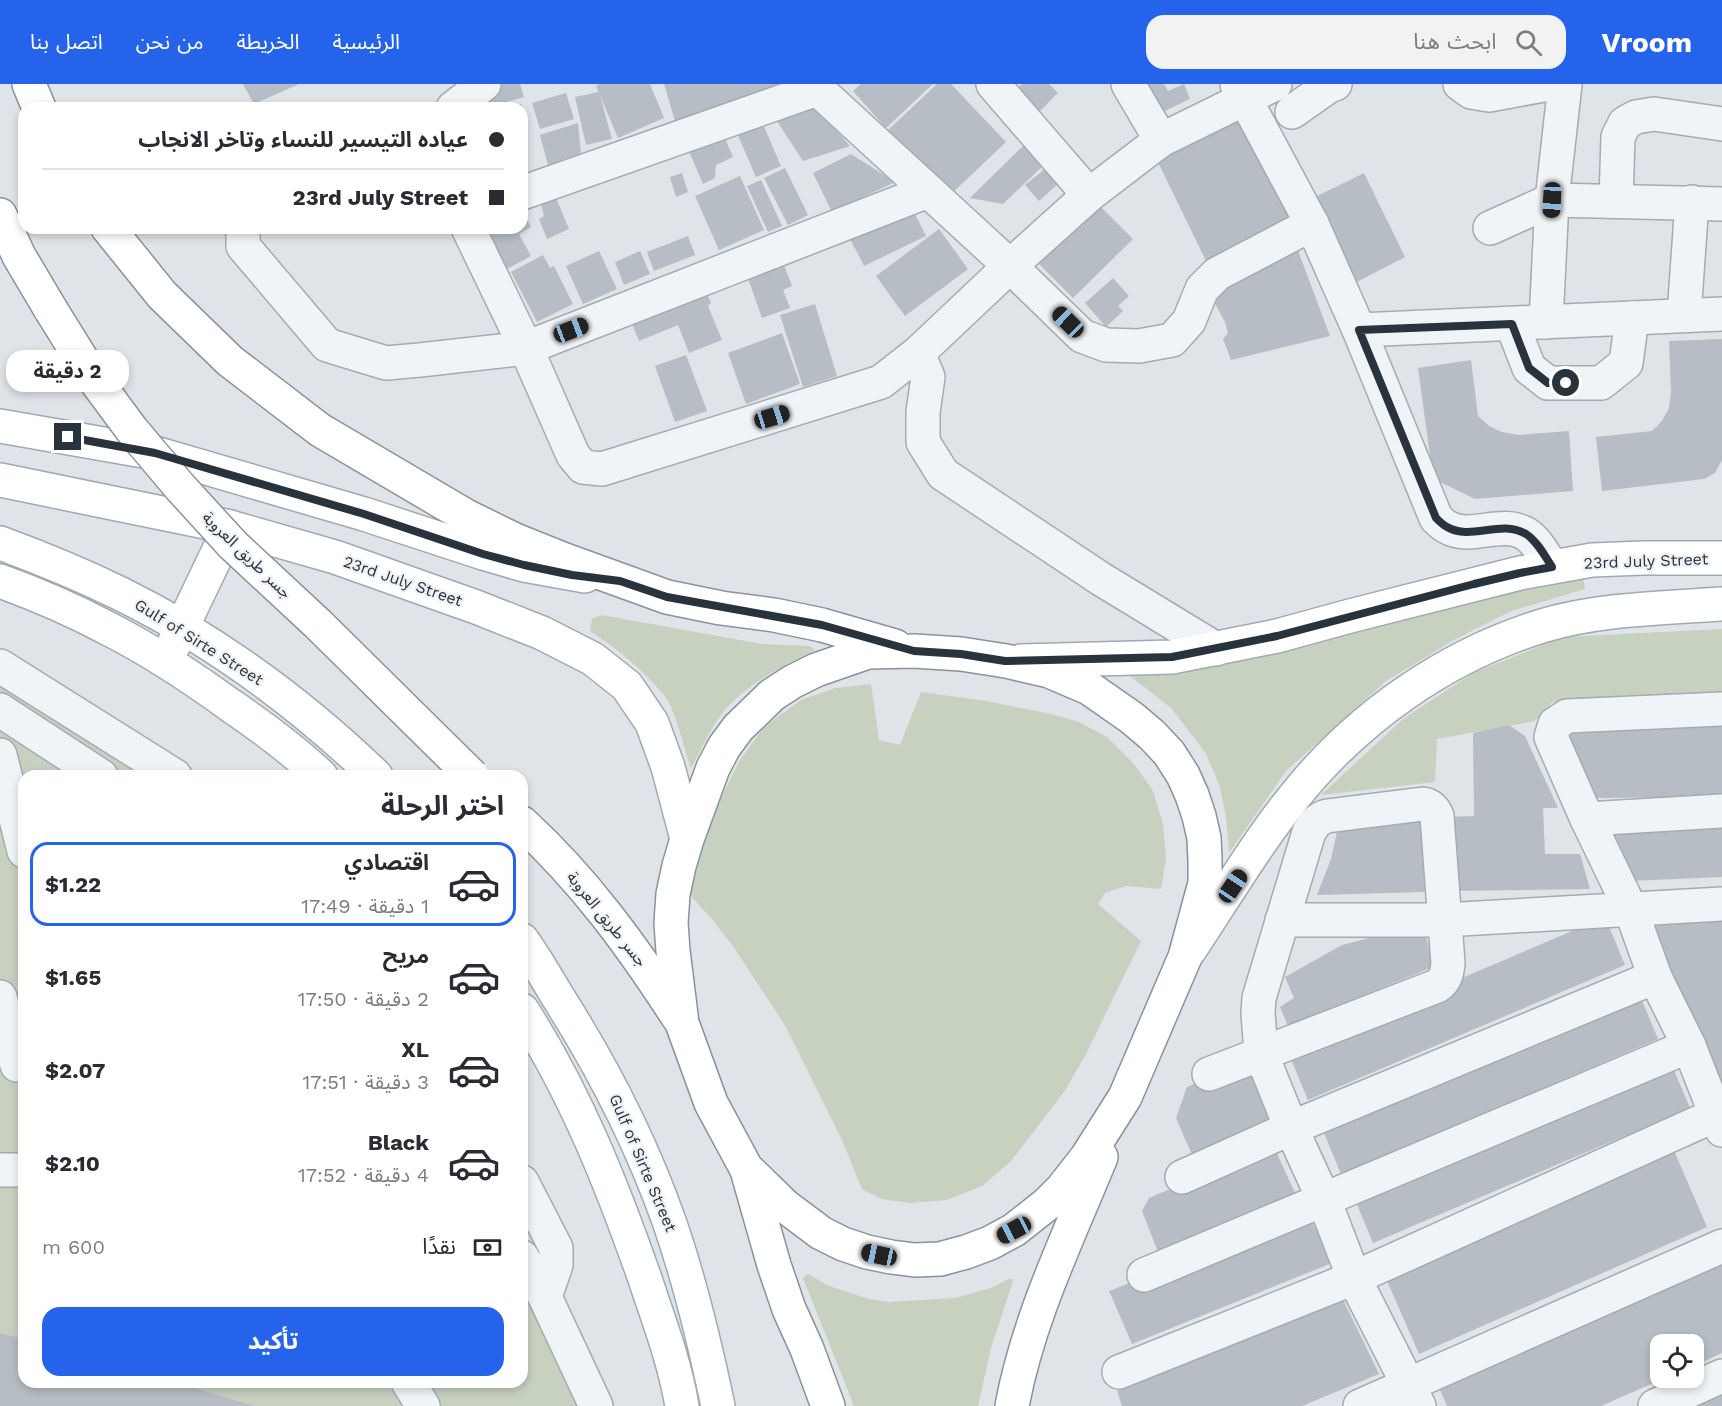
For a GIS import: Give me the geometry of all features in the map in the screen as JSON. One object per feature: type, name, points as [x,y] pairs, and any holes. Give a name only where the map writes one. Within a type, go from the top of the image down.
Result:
[{"type":"main road","points":[[29,84],[36,102]]},
{"type":"main road","name":"جسر طريق العروبة","points":[[0,215],[19,256],[51,310],[92,376],[132,430],[233,545],[318,624],[466,770]]},
{"type":"main road","points":[[113,234],[162,294],[230,361],[320,430],[466,516],[515,540],[667,597],[822,625],[914,651]]},
{"type":"main road","points":[[0,426],[155,453],[364,514],[483,554],[572,575],[620,581]]},
{"type":"main road","name":"23rd July Street","points":[[0,480],[230,526],[335,557],[542,633],[593,659],[627,686],[652,723],[668,767],[687,839]]},
{"type":"main road","points":[[165,661],[230,526]]},
{"type":"main road","name":"Gulf of Sirte Street","points":[[0,543],[86,577],[182,628],[279,694],[343,744],[370,770]]},
{"type":"main road","name":"23rd July Street","points":[[1005,661],[1172,657],[1277,636],[1520,573],[1552,567],[1592,560],[1722,558]]},
{"type":"main road","name":"Gulf of Sirte Street","points":[[0,581],[98,623],[165,661],[256,722],[314,770]]},
{"type":"main road","points":[[1185,957],[1294,797],[1338,748],[1380,711],[1428,678],[1479,650],[1542,626],[1597,615],[1667,607],[1722,604]]},
{"type":"main road","points":[[828,1406],[789,1309],[746,1168],[711,1103],[682,1023],[671,922],[675,885],[687,839],[713,768],[724,747],[738,728],[772,695],[816,670],[868,652],[914,651],[961,654],[1005,661],[1049,671],[1089,688],[1132,718],[1168,753],[1192,795],[1204,838],[1205,883],[1185,957],[1125,1097],[1037,1316],[1012,1406]]},
{"type":"main road","name":"جسر طريق العروبة","points":[[528,828],[596,900],[642,960],[682,1023]]},
{"type":"main road","name":"Gulf of Sirte Street","points":[[528,950],[612,1090],[657,1190],[684,1267],[708,1355],[718,1406]]},
{"type":"main road","points":[[528,1019],[580,1113],[619,1204],[663,1331],[682,1406]]},
{"type":"main road","points":[[746,1168],[785,1206],[821,1233],[843,1244],[891,1257],[915,1260],[940,1258],[990,1243],[1014,1230],[1047,1204],[1087,1157],[1125,1097]]},
{"type":"street","points":[[461,102],[484,84]]},
{"type":"street","points":[[993,84],[1089,195]]},
{"type":"street","points":[[1128,84],[1161,140]]},
{"type":"street","points":[[471,234],[526,348],[573,455],[584,467],[602,469],[881,382],[918,353],[1089,195],[1161,140],[1240,92],[1275,84]]},
{"type":"street","points":[[1460,84],[1471,92],[1489,95],[1549,84]]},
{"type":"street","points":[[1546,322],[1552,200],[1565,84]]},
{"type":"street","points":[[1292,112],[1330,85]]},
{"type":"street","points":[[528,191],[814,86],[1010,266],[1082,336],[1106,345],[1139,346],[1172,340],[1189,321],[1202,289],[1217,274],[1312,224]]},
{"type":"street","points":[[1240,92],[1312,224],[1359,330],[1436,518],[1446,527],[1461,532],[1501,528],[1525,534],[1534,541],[1552,567]]},
{"type":"street","points":[[1616,201],[1618,137],[1625,123],[1636,117],[1654,114],[1722,124]]},
{"type":"street","points":[[243,234],[243,246],[327,345],[386,363],[526,348],[928,191]]},
{"type":"street","points":[[1490,228],[1552,200],[1707,203],[1684,315]]},
{"type":"street","points":[[1359,330],[1722,314]]},
{"type":"street","points":[[1512,324],[1529,368],[1548,383],[1601,383],[1626,363],[1632,318]]},
{"type":"street","points":[[918,353],[928,377],[923,412],[923,442],[943,474],[1101,579],[1216,649]]},
{"type":"street","points":[[0,666],[165,770]]},
{"type":"street","points":[[1119,1372],[1354,1278],[1720,1119],[1689,1046],[1655,977],[1631,910],[1551,737],[1555,724],[1567,716],[1722,709]]},
{"type":"street","points":[[0,710],[62,762],[84,770]]},
{"type":"street","points":[[0,755],[17,837]]},
{"type":"street","points":[[1209,1074],[1261,1053],[1437,986],[1444,981],[1448,963],[1437,816],[1434,809],[1423,804],[1318,819],[1309,832],[1282,920],[1259,998],[1258,1020],[1261,1053],[1291,1128],[1324,1200],[1354,1278],[1414,1395]]},
{"type":"street","points":[[1587,819],[1722,811]]},
{"type":"street","points":[[1282,920],[1444,920],[1722,904]]},
{"type":"street","points":[[1182,1177],[1291,1128],[1655,977]]},
{"type":"street","points":[[0,997],[14,1065]]},
{"type":"street","points":[[1144,1275],[1689,1046]]},
{"type":"street","points":[[0,1170],[18,1170]]},
{"type":"street","points":[[528,1194],[556,1248],[556,1265],[545,1297]]},
{"type":"street","points":[[1360,1406],[1414,1395],[1722,1246]]},
{"type":"street","points":[[528,1267],[545,1297],[596,1406]]},
{"type":"street","points":[[1655,1406],[1722,1376]]},
{"type":"street","points":[[412,1388],[423,1406]]},
{"type":"green space","points":[[1583,577],[1585,589],[1511,611],[1454,640],[1386,681],[1286,771],[1229,853],[1226,816],[1219,784],[1205,752],[1171,708],[1126,673],[1436,610]]},
{"type":"green space","points":[[602,615],[762,644],[810,646],[815,650],[764,677],[730,704],[713,727],[691,768],[674,714],[665,696],[632,662],[590,631],[592,619]]},
{"type":"green space","points":[[1722,629],[1722,695],[1552,702],[1535,721],[1437,739],[1435,782],[1321,795],[1403,719],[1473,673],[1563,637]]},
{"type":"green space","points":[[0,681],[147,770],[18,770],[18,1388],[528,1388],[528,1300],[586,1406],[0,1406]]},
{"type":"green space","points":[[871,684],[879,740],[900,745],[921,692],[986,701],[1079,722],[1107,737],[1134,764],[1153,791],[1163,824],[1166,858],[1161,889],[1126,886],[1105,893],[1098,904],[1141,941],[1085,1056],[1064,1092],[1011,1161],[982,1186],[947,1200],[909,1203],[881,1199],[862,1189],[841,1138],[786,1027],[733,946],[687,892],[698,854],[719,802],[740,760],[764,727],[801,700],[835,688]]},
{"type":"green space","points":[[808,1274],[829,1286],[869,1299],[889,1302],[955,1298],[991,1288],[1011,1278],[1013,1281],[991,1348],[978,1406],[854,1406],[803,1278]]},
{"type":"building","points":[[243,84],[299,84],[258,102],[253,102]]},
{"type":"building","points":[[490,84],[520,84],[524,97],[506,102],[474,102]]},
{"type":"building","points":[[600,84],[650,84],[664,118],[618,138],[596,86]]},
{"type":"building","points":[[664,84],[776,84],[775,91],[675,121]]},
{"type":"building","points":[[861,84],[933,84],[886,128],[853,91]]},
{"type":"building","points":[[937,84],[951,84],[1006,142],[947,198],[885,133]]},
{"type":"building","points":[[1022,84],[1049,84],[1058,93],[1030,121],[1007,99]]},
{"type":"building","points":[[1140,84],[1164,84],[1168,91],[1184,84],[1190,99],[1154,116]]},
{"type":"building","points":[[599,92],[612,139],[586,145],[575,97]]},
{"type":"building","points":[[566,93],[574,119],[540,129],[532,103]]},
{"type":"building","points":[[814,105],[850,146],[803,161],[775,118]]},
{"type":"building","points":[[1240,112],[1294,222],[1208,265],[1154,154]]},
{"type":"building","points":[[762,122],[781,166],[756,177],[737,133]]},
{"type":"building","points":[[578,123],[581,153],[548,165],[540,135]]},
{"type":"building","points":[[721,129],[733,157],[716,165],[715,178],[703,184],[686,144]]},
{"type":"building","points":[[1025,144],[1045,164],[1003,204],[970,198]]},
{"type":"building","points":[[851,154],[895,182],[832,212],[813,173]]},
{"type":"building","points":[[785,168],[808,215],[788,225],[764,178]]},
{"type":"building","points":[[1046,168],[1059,183],[1039,201],[1025,185]]},
{"type":"building","points":[[682,173],[688,192],[676,197],[670,177]]},
{"type":"building","points":[[1364,173],[1405,257],[1349,286],[1307,201]]},
{"type":"building","points":[[740,176],[764,230],[719,250],[695,196]]},
{"type":"building","points":[[761,180],[782,226],[768,232],[747,186]]},
{"type":"building","points":[[1091,197],[1133,239],[1073,298],[1038,263]]},
{"type":"building","points":[[556,198],[569,229],[547,239],[539,219],[544,216],[541,204]]},
{"type":"building","points":[[910,204],[926,236],[864,266],[848,235]]},
{"type":"building","points":[[939,229],[968,269],[905,316],[876,276]]},
{"type":"building","points":[[488,234],[519,234],[531,256],[507,269]]},
{"type":"building","points":[[688,236],[695,255],[654,271],[647,252]]},
{"type":"building","points":[[1293,237],[1330,336],[1231,360],[1223,339],[1228,333],[1225,322],[1212,298]]},
{"type":"building","points":[[599,251],[617,289],[583,304],[566,266]]},
{"type":"building","points":[[640,251],[650,274],[624,285],[615,262]]},
{"type":"building","points":[[543,255],[550,268],[554,266],[573,304],[537,322],[511,272]]},
{"type":"building","points":[[781,257],[792,286],[783,290],[790,308],[762,318],[745,270]]},
{"type":"building","points":[[1113,278],[1129,296],[1118,306],[1123,311],[1106,327],[1085,303]]},
{"type":"building","points":[[705,289],[711,303],[708,306],[722,340],[689,353],[678,325],[639,341],[630,319]]},
{"type":"building","points":[[815,304],[837,376],[803,387],[780,315]]},
{"type":"building","points":[[782,333],[800,384],[746,404],[728,353]]},
{"type":"building","points":[[1722,339],[1722,460],[1715,473],[1704,479],[1602,491],[1596,437],[1652,431],[1662,421],[1669,408],[1671,391],[1669,341]]},
{"type":"building","points":[[686,355],[707,411],[675,422],[655,366]]},
{"type":"building","points":[[1471,360],[1478,416],[1489,426],[1502,432],[1519,435],[1569,431],[1573,491],[1475,499],[1438,481],[1432,470],[1418,368]]},
{"type":"building","points":[[1722,718],[1722,797],[1594,798],[1567,733]]},
{"type":"building","points":[[1509,725],[1525,736],[1558,808],[1543,808],[1545,854],[1580,854],[1590,889],[1449,891],[1443,817],[1474,816],[1473,733]]},
{"type":"building","points":[[1722,817],[1722,877],[1629,881],[1607,825]]},
{"type":"building","points":[[1422,822],[1425,892],[1317,895],[1331,859],[1338,827]]},
{"type":"building","points":[[1605,917],[1625,965],[1308,1100],[1288,1052]]},
{"type":"building","points":[[1722,919],[1722,1087],[1648,926]]},
{"type":"building","points":[[1401,930],[1425,931],[1433,967],[1288,1026],[1280,1007],[1294,998],[1285,977],[1342,945]]},
{"type":"building","points":[[1638,991],[1658,1039],[1341,1174],[1321,1126]]},
{"type":"building","points":[[1251,1059],[1276,1117],[1192,1155],[1176,1118],[1187,1087]]},
{"type":"building","points":[[1670,1061],[1690,1108],[1373,1243],[1353,1195]]},
{"type":"building","points":[[1273,1145],[1296,1195],[1158,1252],[1142,1211],[1149,1198]]},
{"type":"building","points":[[1672,1146],[1707,1227],[1419,1354],[1384,1274]]},
{"type":"building","points":[[1308,1213],[1332,1263],[1132,1344],[1109,1291]]},
{"type":"building","points":[[1722,1258],[1722,1353],[1704,1361],[1704,1334],[1650,1334],[1650,1384],[1601,1406],[1447,1406],[1437,1383]]},
{"type":"building","points":[[1339,1291],[1379,1374],[1302,1406],[1122,1406],[1117,1391]]},
{"type":"building","points":[[0,1333],[18,1338],[18,1388],[193,1388],[255,1406],[0,1406]]},
{"type":"building","points":[[1722,1386],[1722,1406],[1677,1406]]},
{"type":"route","points":[[68,437],[155,453],[364,514],[483,554],[524,565],[572,575],[620,581],[667,597],[721,608],[774,615],[822,625],[914,651],[961,654],[1005,661],[1172,657],[1277,636],[1474,584],[1552,567],[1534,541],[1525,534],[1501,528],[1461,532],[1446,527],[1436,518],[1359,330],[1512,324],[1529,368],[1548,383],[1566,383]]}]
